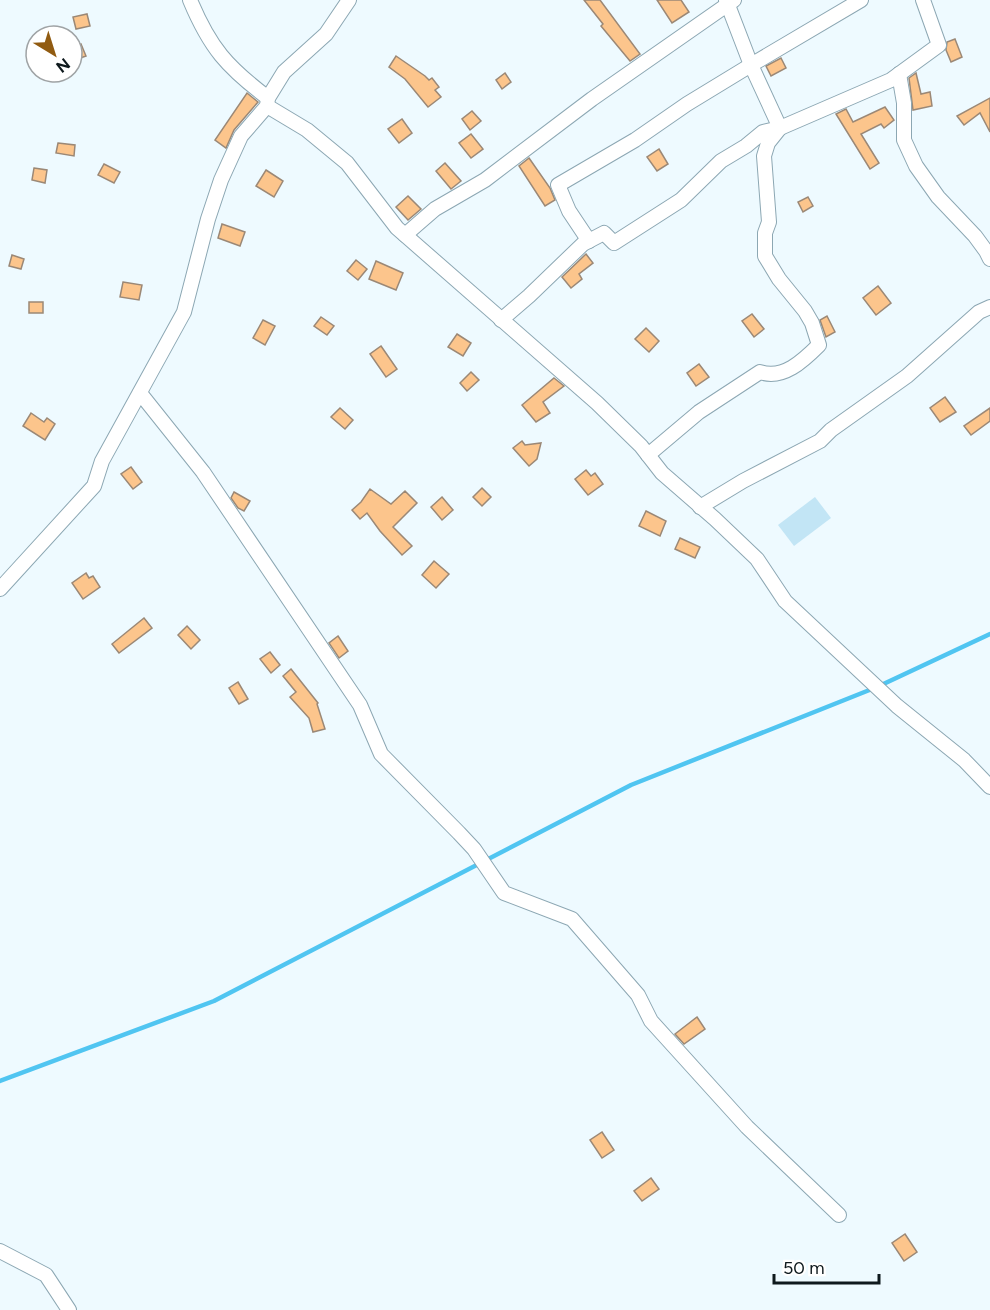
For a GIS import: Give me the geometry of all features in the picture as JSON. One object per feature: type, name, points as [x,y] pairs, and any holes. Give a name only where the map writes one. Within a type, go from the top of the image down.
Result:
[{"type":"street","points":[[190,0],[207,37],[221,58],[267,102],[307,130],[346,163],[405,235],[597,403],[641,446],[662,473],[757,559],[785,601],[897,706],[964,760],[990,788]]},
{"type":"street","points":[[0,589],[94,486],[102,461],[184,312],[208,219],[221,180],[241,136],[267,102],[284,72],[326,34],[349,0]]},
{"type":"street","points":[[501,320],[583,244],[604,233],[614,243],[681,200],[721,161],[746,146],[763,132],[780,128],[885,83],[939,45],[923,0]]},
{"type":"street","points":[[405,235],[435,209],[485,180],[592,99],[730,1],[735,25],[780,128]]},
{"type":"street","points":[[589,241],[569,211],[558,185],[634,140],[751,64],[858,1]]},
{"type":"street","points":[[899,74],[904,104],[904,140],[916,166],[938,197],[975,236],[990,259]]},
{"type":"street","points":[[648,455],[699,412],[728,392],[760,372],[771,376],[784,372],[804,360],[819,345],[812,323],[765,256],[765,233],[768,222],[764,156],[768,143],[780,128]]},
{"type":"street","points":[[700,507],[820,441],[831,430],[907,376],[979,312],[990,307]]},
{"type":"street","points":[[140,393],[203,472],[360,705],[381,754],[474,849],[504,893],[572,919],[638,995],[651,1020],[747,1128],[839,1215]]},
{"type":"street","points":[[0,1251],[46,1275],[69,1310]]},
{"type":"shaded area","points":[[815,497],[831,518],[794,546],[778,525]]},
{"type":"building","points":[[584,0],[600,0],[640,54],[630,61],[601,26],[603,24]]},
{"type":"building","points":[[657,0],[681,0],[689,12],[672,23]]},
{"type":"building","points":[[87,14],[90,26],[84,27],[84,24],[75,24],[73,17]]},
{"type":"building","points":[[955,39],[962,57],[951,62],[946,50],[947,42]]},
{"type":"building","points":[[396,56],[429,80],[432,78],[439,87],[435,90],[441,97],[428,107],[405,79],[389,67]]},
{"type":"building","points":[[781,58],[786,68],[771,76],[766,66]]},
{"type":"building","points":[[505,73],[511,82],[502,89],[496,80]]},
{"type":"building","points":[[916,73],[921,94],[930,92],[932,106],[913,110],[909,78]]},
{"type":"building","points":[[247,93],[258,102],[234,130],[226,148],[215,140]]},
{"type":"building","points":[[990,98],[990,132],[980,113],[964,125],[957,116]]},
{"type":"building","points":[[885,107],[894,120],[884,128],[881,124],[861,134],[879,163],[870,169],[836,114],[846,109],[853,122]]},
{"type":"building","points":[[472,111],[481,121],[470,130],[462,119]]},
{"type":"building","points":[[402,119],[412,133],[399,143],[388,129]]},
{"type":"building","points":[[471,134],[483,149],[471,158],[459,143]]},
{"type":"building","points":[[58,143],[75,145],[74,156],[56,153]]},
{"type":"building","points":[[659,149],[668,164],[657,171],[647,157]]},
{"type":"building","points":[[529,158],[550,188],[555,200],[545,206],[519,166]]},
{"type":"building","points":[[445,163],[461,181],[451,189],[436,171]]},
{"type":"building","points":[[104,164],[120,172],[114,183],[98,175]]},
{"type":"building","points":[[34,168],[47,170],[45,183],[32,180]]},
{"type":"building","points":[[266,170],[283,181],[274,197],[256,186]]},
{"type":"building","points":[[408,196],[421,209],[408,220],[396,207]]},
{"type":"building","points":[[808,197],[813,206],[803,212],[798,202]]},
{"type":"building","points":[[222,224],[245,232],[240,246],[218,238]]},
{"type":"building","points":[[586,254],[593,263],[579,274],[582,279],[571,288],[562,277]]},
{"type":"building","points":[[12,255],[24,259],[21,269],[9,266]]},
{"type":"building","points":[[356,260],[367,269],[358,280],[347,271]]},
{"type":"building","points":[[376,261],[403,273],[396,290],[369,279]]},
{"type":"building","points":[[123,282],[142,285],[139,300],[120,297]]},
{"type":"building","points":[[878,286],[891,303],[876,315],[863,298]]},
{"type":"building","points":[[29,302],[43,302],[43,313],[29,313]]},
{"type":"building","points":[[752,314],[764,329],[754,337],[742,321]]},
{"type":"building","points":[[827,316],[835,332],[826,337],[820,320]]},
{"type":"building","points":[[321,317],[334,326],[327,335],[314,326]]},
{"type":"building","points":[[263,320],[275,326],[265,345],[253,338]]},
{"type":"building","points":[[646,328],[659,341],[649,352],[635,339]]},
{"type":"building","points":[[457,334],[471,343],[463,356],[448,347]]},
{"type":"building","points":[[381,346],[397,369],[386,377],[370,354]]},
{"type":"building","points":[[699,364],[709,377],[696,386],[687,373]]},
{"type":"building","points":[[471,372],[479,380],[467,391],[460,383]]},
{"type":"building","points":[[554,378],[564,386],[543,402],[550,413],[536,422],[522,405]]},
{"type":"building","points":[[945,397],[956,412],[940,422],[930,408]]},
{"type":"building","points":[[340,408],[353,420],[345,429],[331,417]]},
{"type":"building","points":[[990,408],[990,421],[971,435],[964,426]]},
{"type":"building","points":[[31,413],[44,422],[47,418],[55,424],[45,440],[23,426]]},
{"type":"building","points":[[522,441],[525,445],[541,443],[537,459],[529,466],[513,448]]},
{"type":"building","points":[[131,467],[142,482],[133,489],[121,474]]},
{"type":"building","points":[[586,470],[591,476],[595,473],[603,484],[588,495],[575,479]]},
{"type":"building","points":[[482,488],[491,497],[482,506],[473,497]]},
{"type":"building","points":[[370,489],[391,504],[405,491],[417,503],[393,527],[412,546],[402,555],[367,513],[360,519],[352,510]]},
{"type":"building","points":[[234,492],[250,501],[244,511],[238,508],[231,498]]},
{"type":"building","points":[[442,497],[453,510],[442,520],[431,507]]},
{"type":"building","points":[[646,511],[666,521],[660,536],[639,526]]},
{"type":"building","points":[[680,538],[700,547],[695,558],[675,549]]},
{"type":"building","points":[[434,561],[449,574],[436,588],[422,575]]},
{"type":"building","points":[[86,573],[89,578],[93,576],[100,587],[83,599],[72,583]]},
{"type":"building","points":[[144,618],[152,628],[119,653],[112,644]]},
{"type":"building","points":[[187,626],[200,640],[191,649],[178,635]]},
{"type":"building","points":[[338,636],[348,651],[339,658],[329,643]]},
{"type":"building","points":[[270,652],[280,665],[271,673],[260,659]]},
{"type":"building","points":[[291,669],[318,703],[325,729],[313,732],[309,718],[290,697],[296,692],[283,676]]},
{"type":"building","points":[[238,682],[248,699],[239,704],[229,688]]},
{"type":"building","points":[[697,1017],[705,1029],[684,1044],[675,1034]]},
{"type":"building","points":[[602,1132],[614,1150],[602,1158],[590,1140]]},
{"type":"building","points":[[651,1178],[659,1189],[642,1201],[634,1191]]},
{"type":"building","points":[[905,1234],[917,1252],[904,1261],[892,1243]]},
{"type":"waterway","points":[[0,1081],[214,1001],[631,785],[877,687],[990,634]]}]
